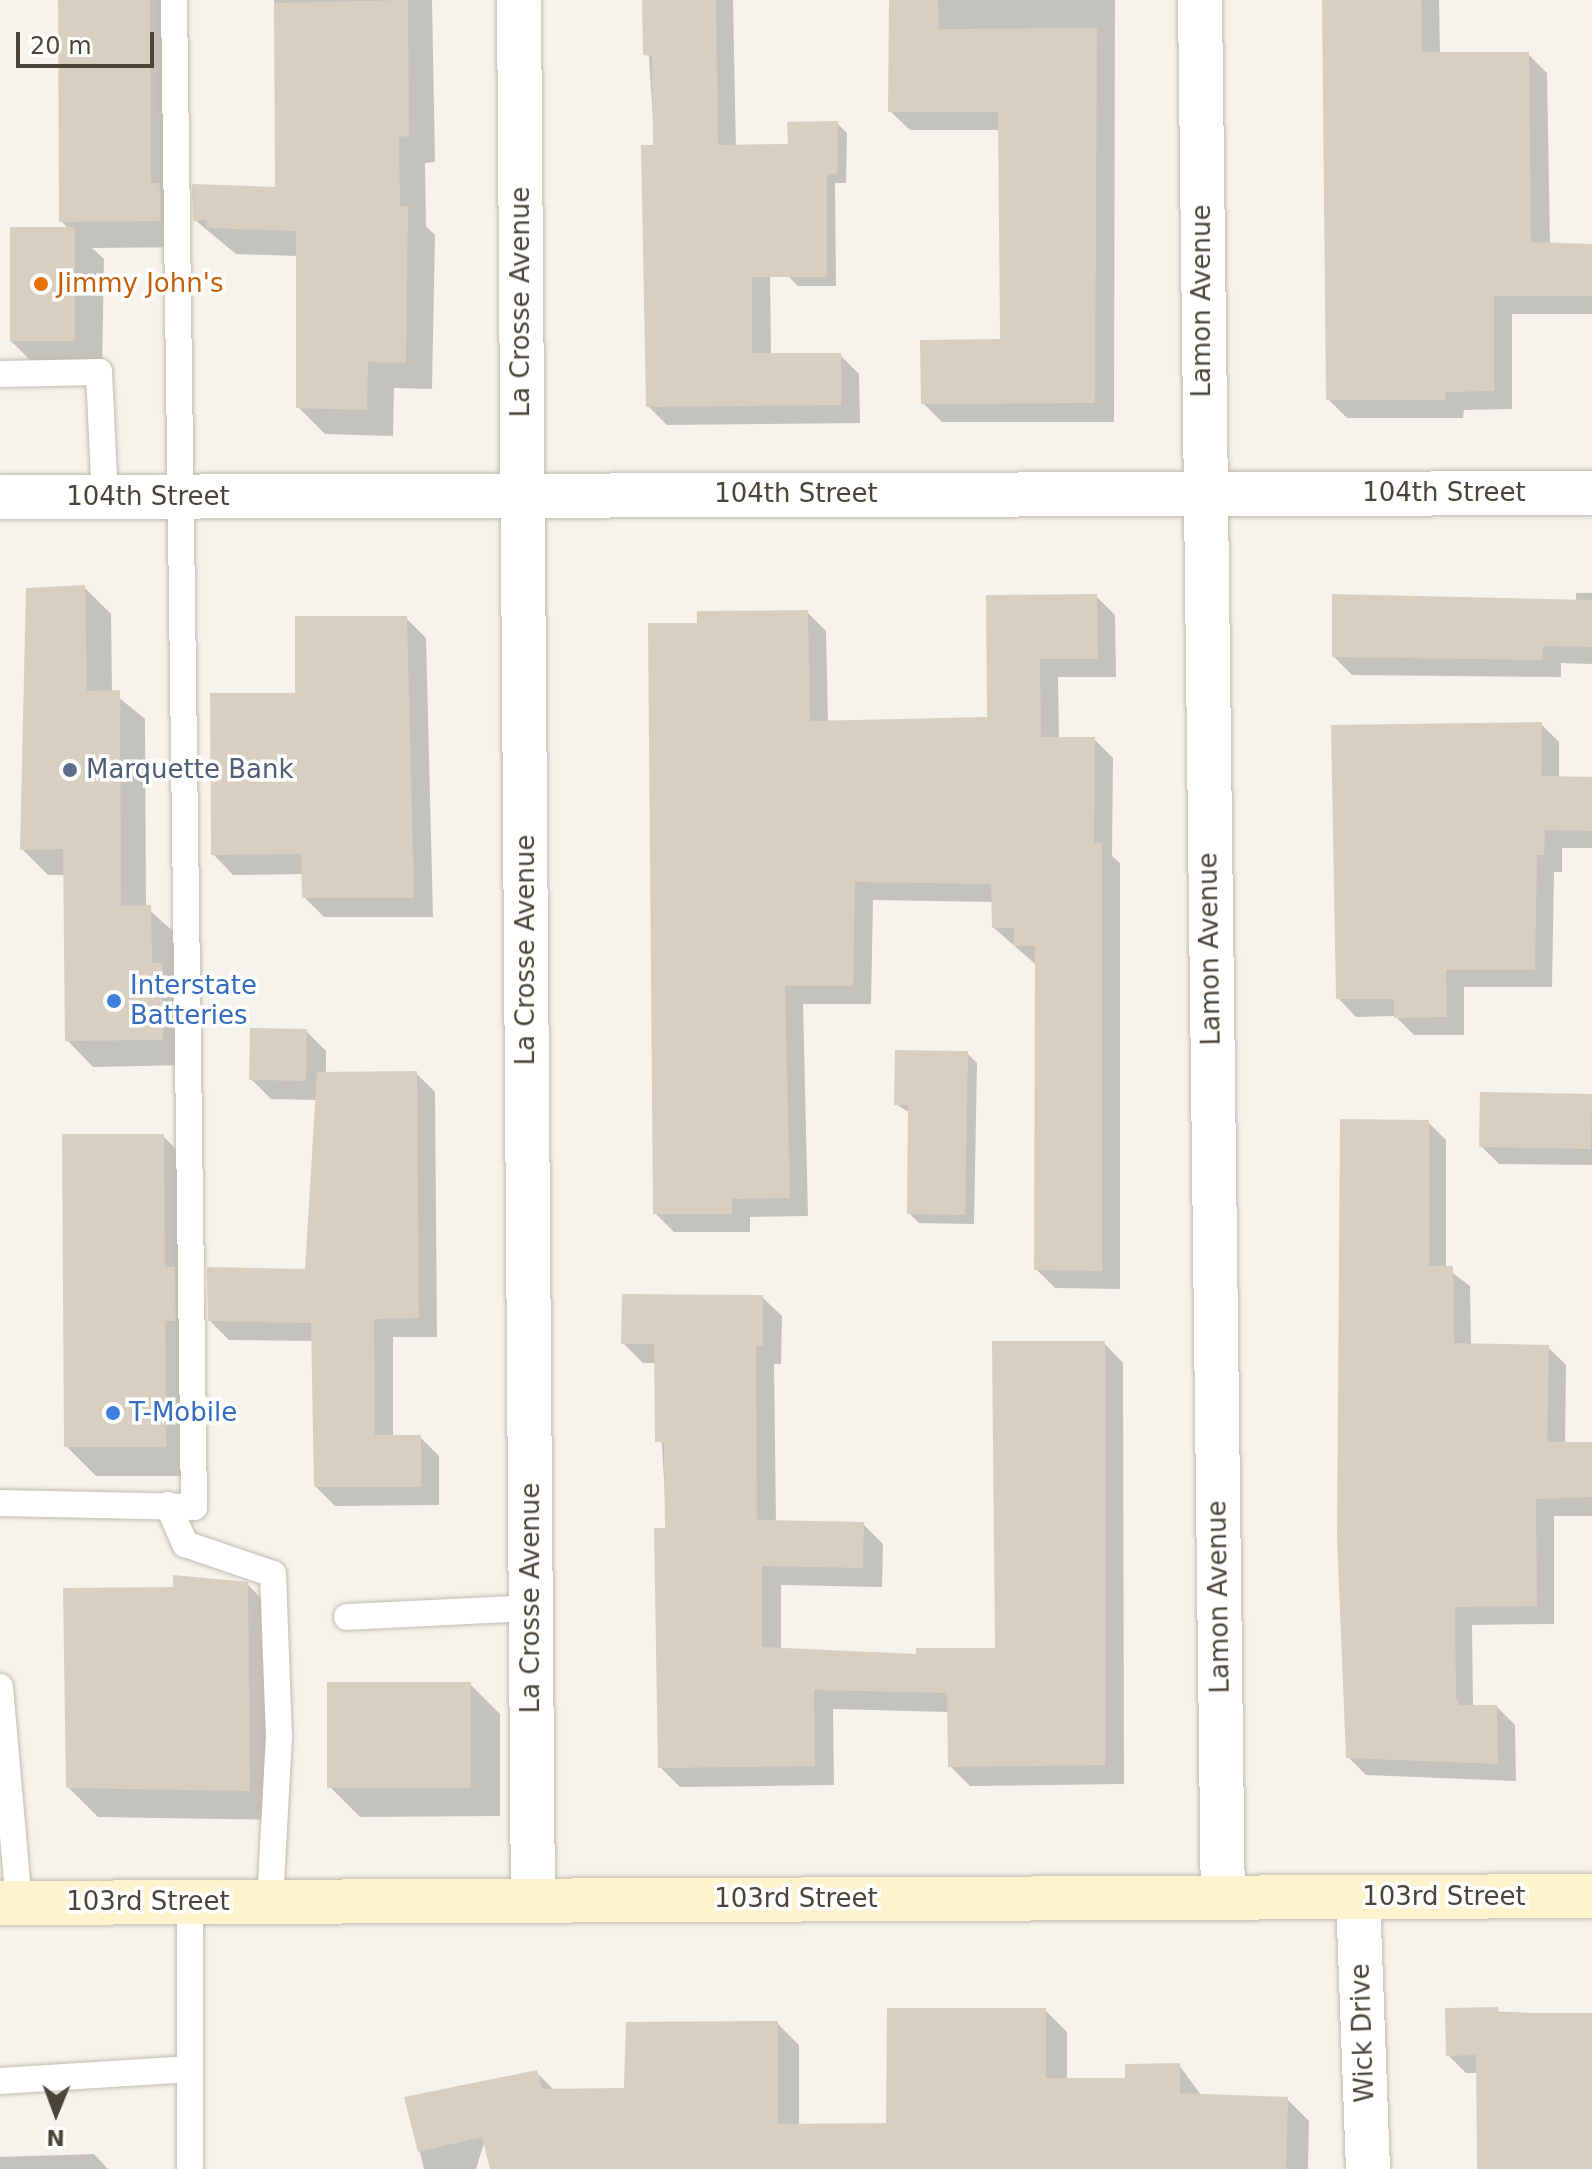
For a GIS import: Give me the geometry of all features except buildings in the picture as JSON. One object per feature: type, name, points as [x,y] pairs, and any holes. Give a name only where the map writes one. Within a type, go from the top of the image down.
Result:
[{"type":"main road","name":"103rd Street","points":[[10,1903],[1592,1896]]},
{"type":"street","name":"La Crosse Avenue","points":[[519,0],[533,1900]]},
{"type":"street","name":"Lamon Avenue","points":[[1200,0],[1203,492],[1223,1898]]},
{"type":"street","name":"104th Street","points":[[0,497],[1592,493]]},
{"type":"street","name":"Wick Drive","points":[[1358,1897],[1368,2169]]},
{"type":"lane","points":[[0,1503],[194,1507],[174,0]]},
{"type":"lane","points":[[0,374],[99,372],[105,497]]},
{"type":"lane","points":[[168,1505],[185,1544],[273,1574],[279,1736],[270,1902]]},
{"type":"lane","points":[[347,1617],[531,1608]]},
{"type":"lane","points":[[0,1687],[10,1903]]},
{"type":"lane","points":[[190,1902],[190,2169]]},
{"type":"lane","points":[[0,2081],[190,2069]]},
{"type":"place","name":"Jimmy John's","points":[[41,284]]},
{"type":"place","name":"Marquette Bank","points":[[70,770]]},
{"type":"place","name":"Interstate Batteries","points":[[114,1001]]},
{"type":"place","name":"T-Mobile","points":[[113,1413]]}]
